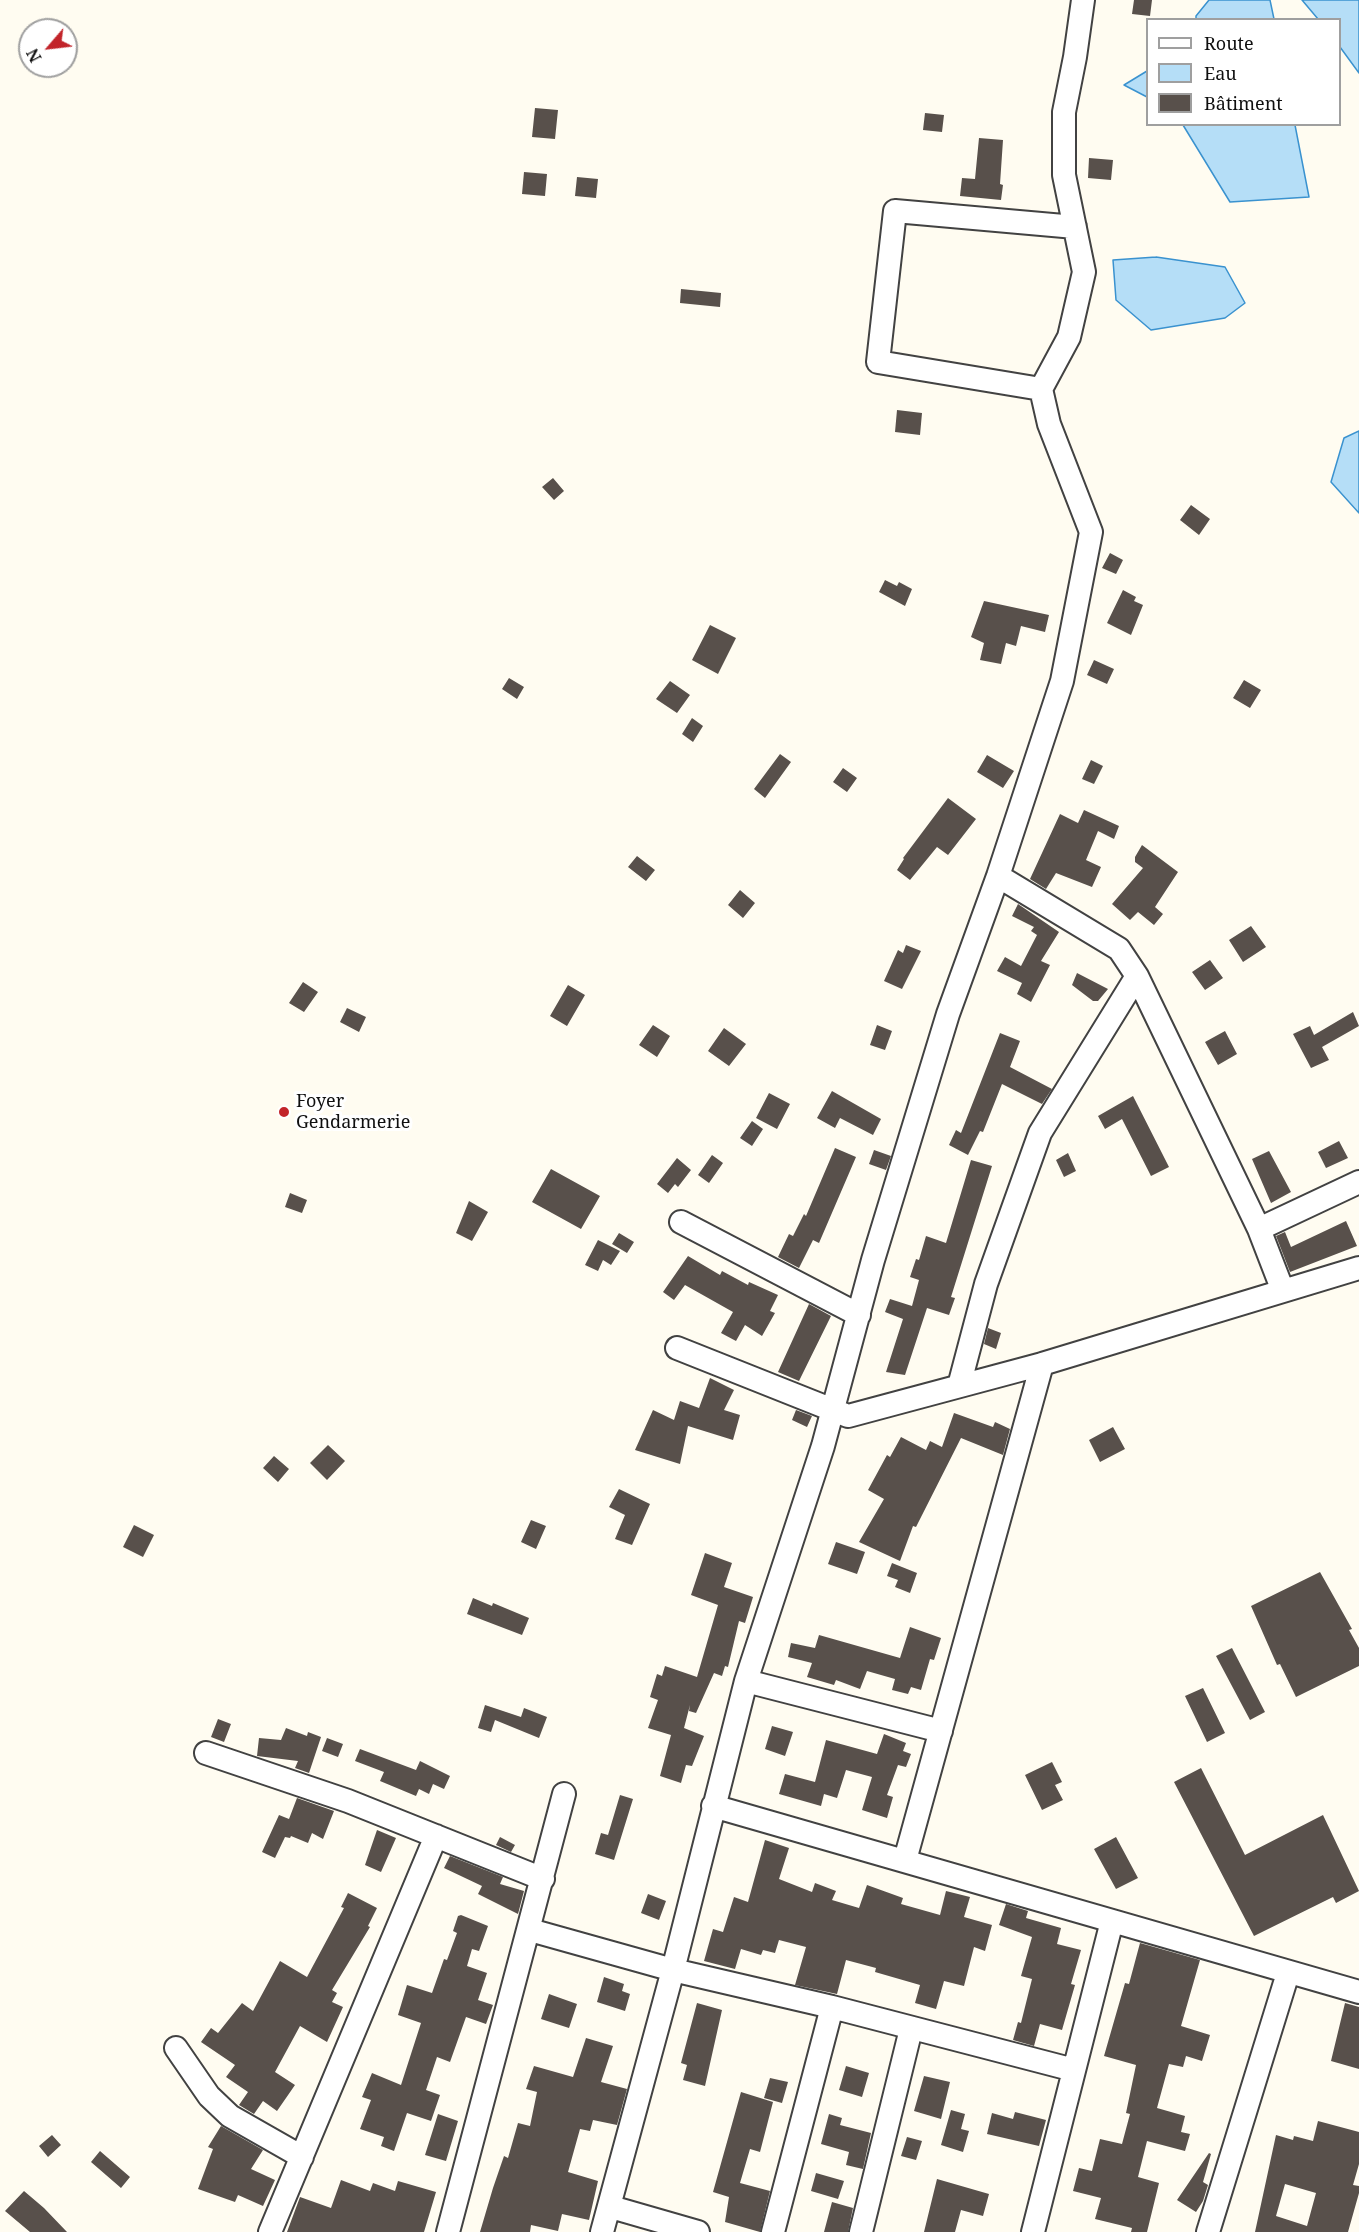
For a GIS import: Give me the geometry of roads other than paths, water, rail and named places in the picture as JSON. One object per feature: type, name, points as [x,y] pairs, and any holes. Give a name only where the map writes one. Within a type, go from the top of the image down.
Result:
[{"type":"street","points":[[602,2232],[611,2207],[673,1970],[746,1681],[833,1412],[873,1260],[948,1014],[998,876],[1062,681],[1091,532],[1049,423],[1041,389],[1069,337],[1084,272],[1064,175],[1064,112],[1083,0]]},
{"type":"street","points":[[1041,389],[878,362],[895,211],[1075,227]]},
{"type":"street","points":[[998,876],[1119,949],[1137,976],[1259,1230],[1283,1291]]},
{"type":"street","points":[[959,1386],[986,1284],[1040,1133],[1137,976]]},
{"type":"street","points":[[1259,1230],[1359,1182]]},
{"type":"street","points":[[681,1222],[859,1315]]},
{"type":"street","points":[[677,1348],[833,1412],[848,1416],[1042,1364],[1359,1268]]},
{"type":"street","points":[[905,1860],[1042,1364]]},
{"type":"street","points":[[746,1681],[941,1731]]},
{"type":"street","points":[[206,1754],[348,1802],[543,1879]]},
{"type":"street","points":[[448,2232],[530,1930],[564,1794]]},
{"type":"street","points":[[713,1806],[1359,1992]]},
{"type":"street","points":[[270,2232],[436,1836]]},
{"type":"street","points":[[1034,2232],[1112,1921]]},
{"type":"street","points":[[530,1930],[673,1970],[832,2007],[1074,2070]]},
{"type":"street","points":[[1208,2232],[1288,1973]]},
{"type":"street","points":[[773,2232],[832,2007]]},
{"type":"street","points":[[861,2232],[911,2029]]},
{"type":"street","points":[[176,2048],[209,2096],[231,2116],[302,2157]]},
{"type":"street","points":[[611,2207],[698,2232]]},
{"type":"water","points":[[1209,0],[1270,0],[1274,18],[1196,18]]},
{"type":"water","points":[[1302,0],[1359,0],[1359,73],[1341,48],[1341,18],[1317,18]]},
{"type":"water","points":[[1146,72],[1146,96],[1124,85]]},
{"type":"water","points":[[1184,126],[1295,126],[1309,197],[1230,202]]},
{"type":"water","points":[[1156,257],[1225,267],[1245,303],[1225,318],[1151,330],[1116,300],[1113,260]]},
{"type":"water","points":[[1359,431],[1359,513],[1331,482],[1344,438]]},
{"type":"place","name":"Foyer Gendarmerie","points":[[284,1112]]}]
